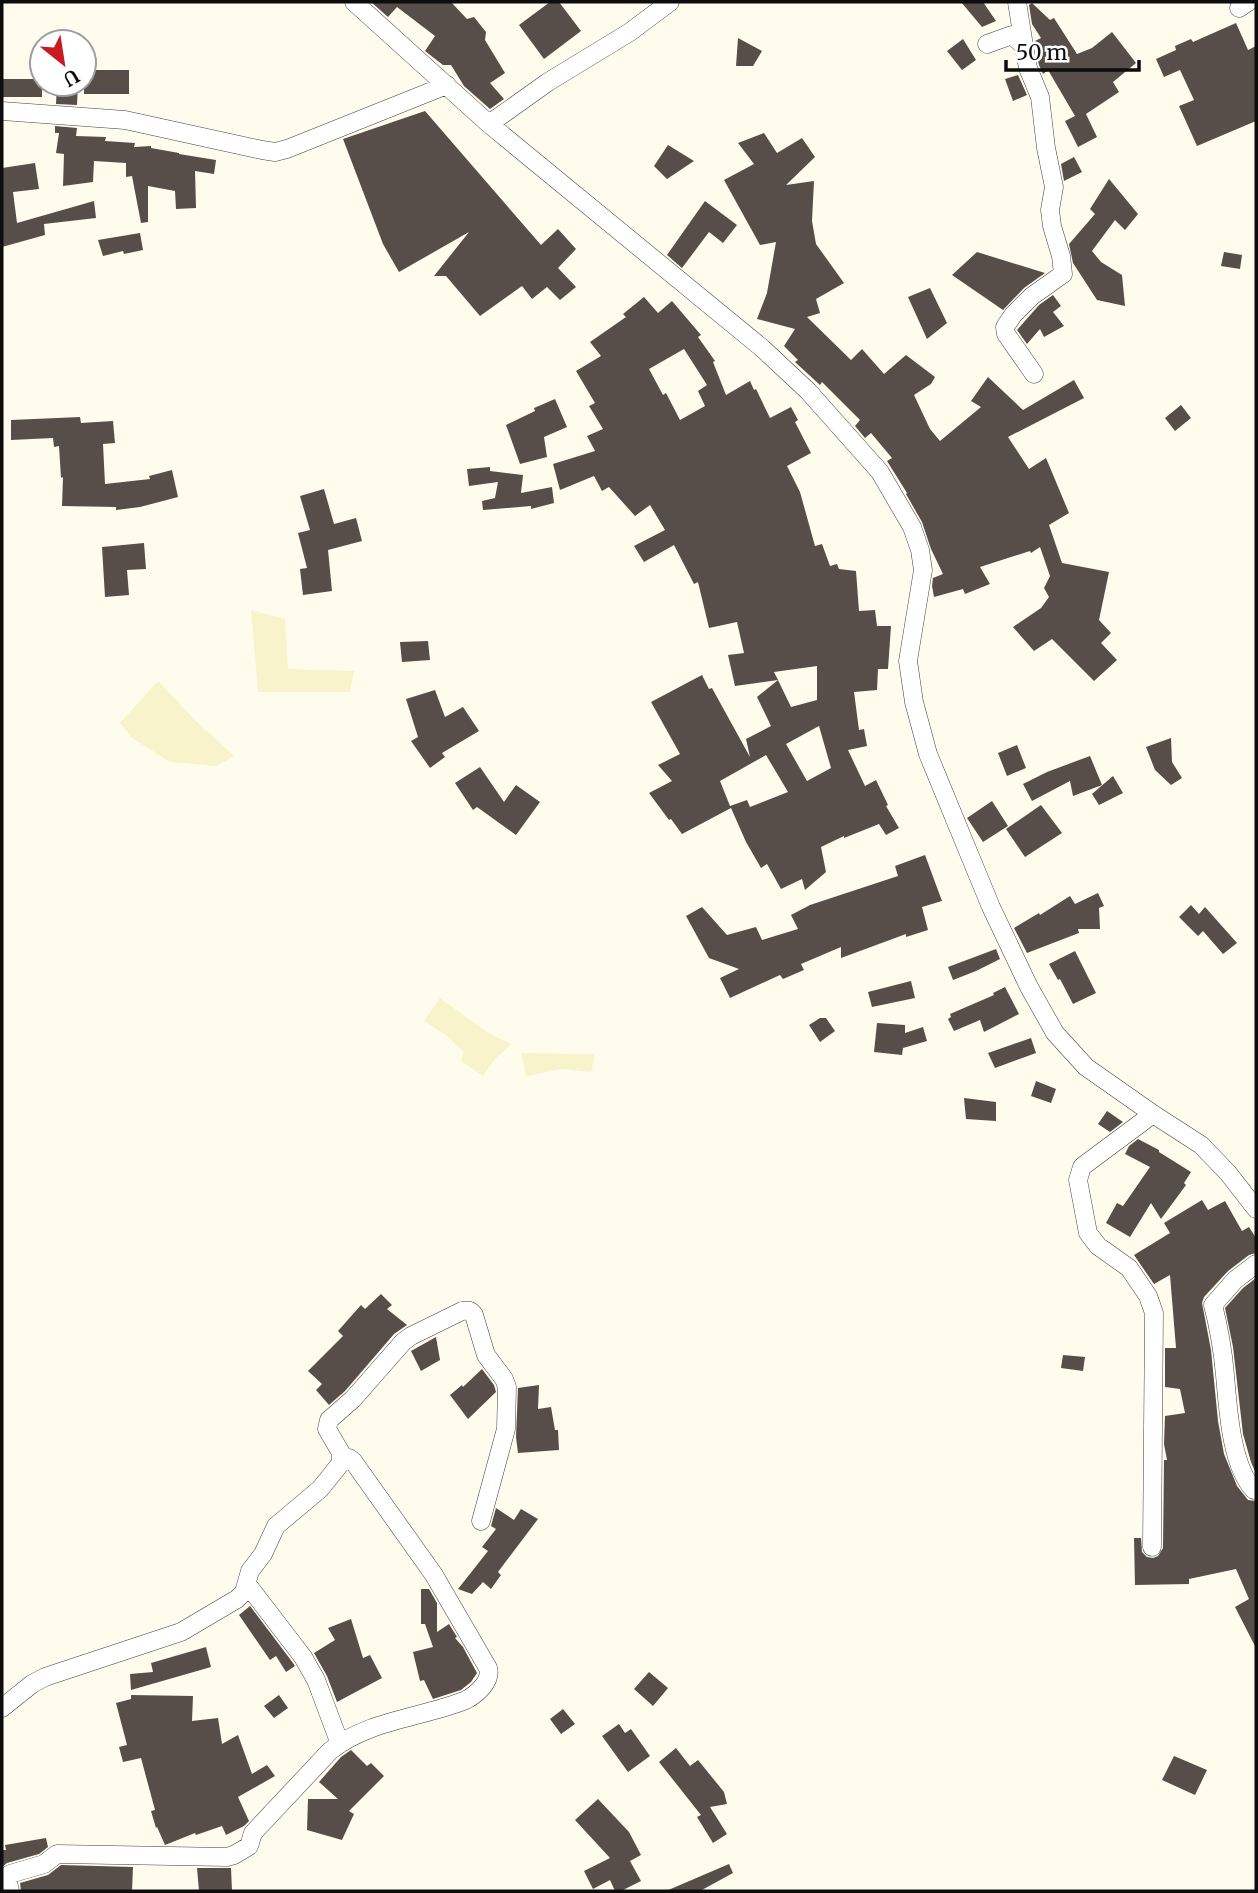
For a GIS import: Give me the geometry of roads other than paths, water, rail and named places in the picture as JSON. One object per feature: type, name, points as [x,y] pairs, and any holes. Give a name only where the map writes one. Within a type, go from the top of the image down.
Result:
[{"type":"street","points":[[354,2],[489,124],[762,348],[808,391],[880,472],[912,527],[920,550],[923,570],[908,661],[914,702],[928,754],[991,907],[1029,987],[1055,1033],[1086,1067],[1201,1145],[1228,1173],[1256,1209]]},
{"type":"street","points":[[489,124],[548,82],[630,32],[670,2]]},
{"type":"street","points":[[1017,2],[1028,68],[1041,97],[1046,148],[1054,187],[1050,210],[1052,226],[1064,272],[1032,296],[1005,327],[1006,334],[1034,374]]},
{"type":"street","points":[[987,44],[1012,35],[1024,46]]},
{"type":"street","points":[[2,111],[125,120],[275,152],[447,85]]},
{"type":"street","points":[[1152,1547],[1154,1313],[1148,1296],[1129,1268],[1098,1246],[1088,1233],[1078,1180],[1082,1167],[1153,1114]]},
{"type":"street","points":[[1256,1264],[1235,1280],[1213,1305],[1225,1372],[1230,1431],[1247,1483],[1256,1490]]},
{"type":"street","points":[[2,1708],[45,1677],[189,1628],[237,1600],[276,1526],[320,1489],[341,1463],[341,1453],[327,1429],[329,1420],[353,1399],[407,1339],[462,1311],[472,1311],[486,1355],[507,1387],[506,1429],[481,1521]]},
{"type":"street","points":[[10,1891],[7,1879],[10,1874],[44,1864],[57,1854],[234,1855],[249,1846],[253,1833],[330,1751],[340,1744],[372,1728],[461,1702],[475,1694],[489,1675],[488,1668],[430,1569],[353,1461],[349,1458],[342,1459]]},
{"type":"street","points":[[247,1584],[303,1657],[316,1681],[340,1744]]}]
